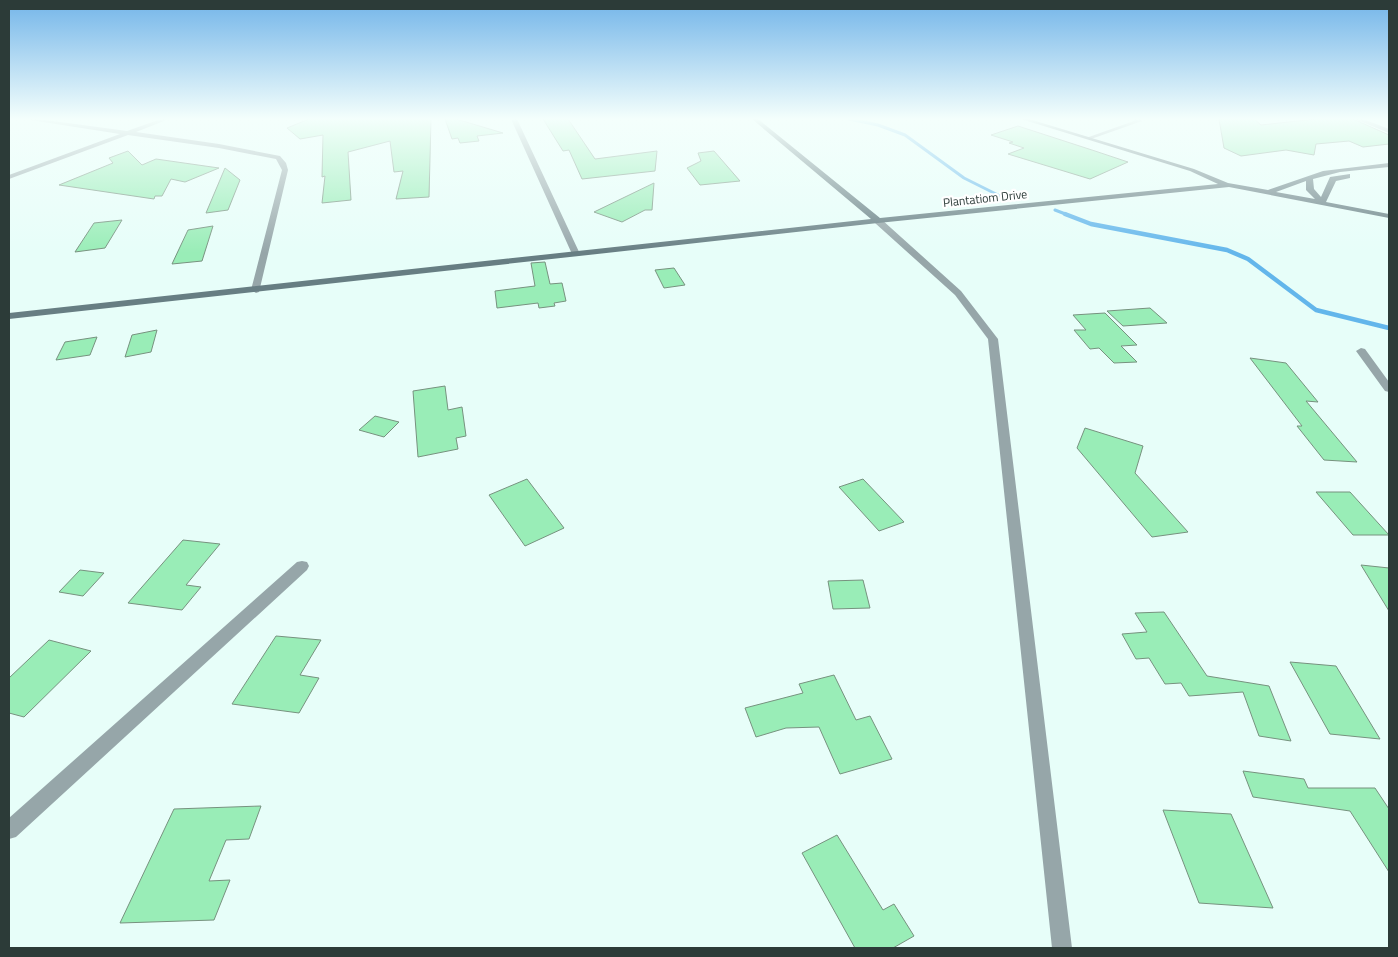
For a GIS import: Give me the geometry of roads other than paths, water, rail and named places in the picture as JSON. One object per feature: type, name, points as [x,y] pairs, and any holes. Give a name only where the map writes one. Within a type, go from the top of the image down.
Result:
[{"type":"street","points":[[9,177],[44,164]]},
{"type":"street","points":[[256,290],[285,170],[283,164]]},
{"type":"street","points":[[535,164],[576,254]]},
{"type":"street","points":[[809,164],[878,221],[958,293],[993,339],[1062,948]]},
{"type":"street","points":[[1172,164],[1230,186]]},
{"type":"street","name":"Plantatiom Drive","points":[[9,316],[878,221],[1230,186],[1265,193],[1291,186],[1309,178],[1352,168],[1386,166]]},
{"type":"street","name":"Plantatiom Drive","points":[[1322,202],[1333,180],[1386,166]]},
{"type":"street","points":[[1309,178],[1310,190],[1322,202]]},
{"type":"street","points":[[1265,193],[1322,202],[1389,216]]},
{"type":"street","points":[[1361,351],[1389,389]]},
{"type":"street","points":[[9,830],[302,566]]},
{"type":"waterway","points":[[944,164],[964,178],[1004,198]]},
{"type":"waterway","points":[[1055,210],[1068,215]]},
{"type":"waterway","points":[[1065,214],[1091,224],[1227,250],[1248,259],[1316,310],[1389,328]]}]
